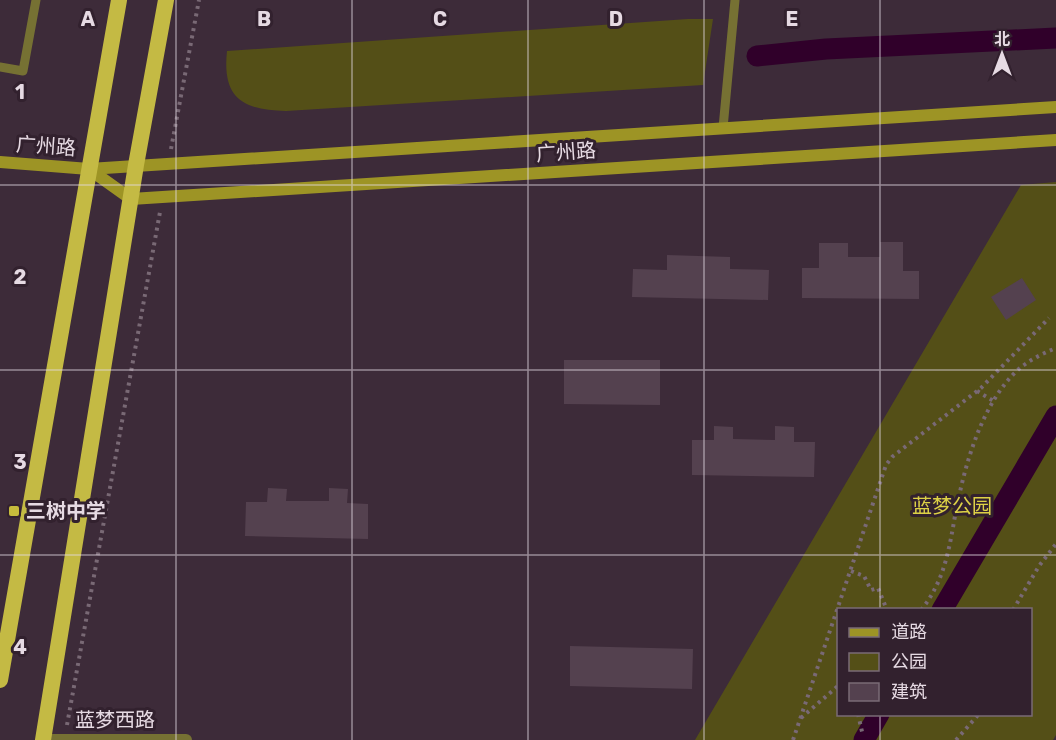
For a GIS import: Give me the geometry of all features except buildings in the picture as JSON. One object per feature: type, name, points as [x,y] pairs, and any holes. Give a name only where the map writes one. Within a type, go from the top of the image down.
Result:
[{"type":"highway","points":[[0,680],[119,0]]},
{"type":"highway","points":[[43,740],[136,165],[166,0]]},
{"type":"main road","name":"广州路","points":[[0,162],[88,169],[169,162],[1056,107]]},
{"type":"main road","name":"广州路","points":[[88,169],[131,199],[1056,140]]},
{"type":"street","name":"蓝梦西路","points":[[43,740],[186,740]]},
{"type":"lane","points":[[0,67],[23,71],[36,0]]},
{"type":"lane","points":[[723,128],[735,0]]},
{"type":"path","points":[[169,162],[199,0]]},
{"type":"path","points":[[64,740],[162,197]]},
{"type":"path","points":[[838,608],[886,465],[892,457],[977,391],[1049,318]]},
{"type":"path","points":[[922,608],[939,582],[946,565],[968,458],[978,431],[995,402],[1020,369],[1056,348]]},
{"type":"path","points":[[977,391],[995,402]]},
{"type":"path","points":[[1014,608],[1038,566],[1056,544]]},
{"type":"path","points":[[851,571],[864,576],[871,590],[878,588],[887,608]]},
{"type":"path","points":[[793,740],[837,612]]},
{"type":"path","points":[[801,719],[837,687]]},
{"type":"path","points":[[858,716],[863,736]]},
{"type":"path","points":[[956,740],[977,716]]},
{"type":"green space","points":[[713,19],[703,85],[286,111],[258,108],[238,98],[228,80],[226,67],[227,51]]},
{"type":"green space","name":"蓝梦公园","points":[[1056,182],[1056,735],[1053,740],[695,740],[1021,185]]},
{"type":"waterway","points":[[757,56],[826,49],[1056,38]]},
{"type":"waterway","points":[[943,608],[1056,416]]},
{"type":"waterway","points":[[864,740],[878,716]]},
{"type":"place","name":"三树中学","points":[[14,511]]}]
